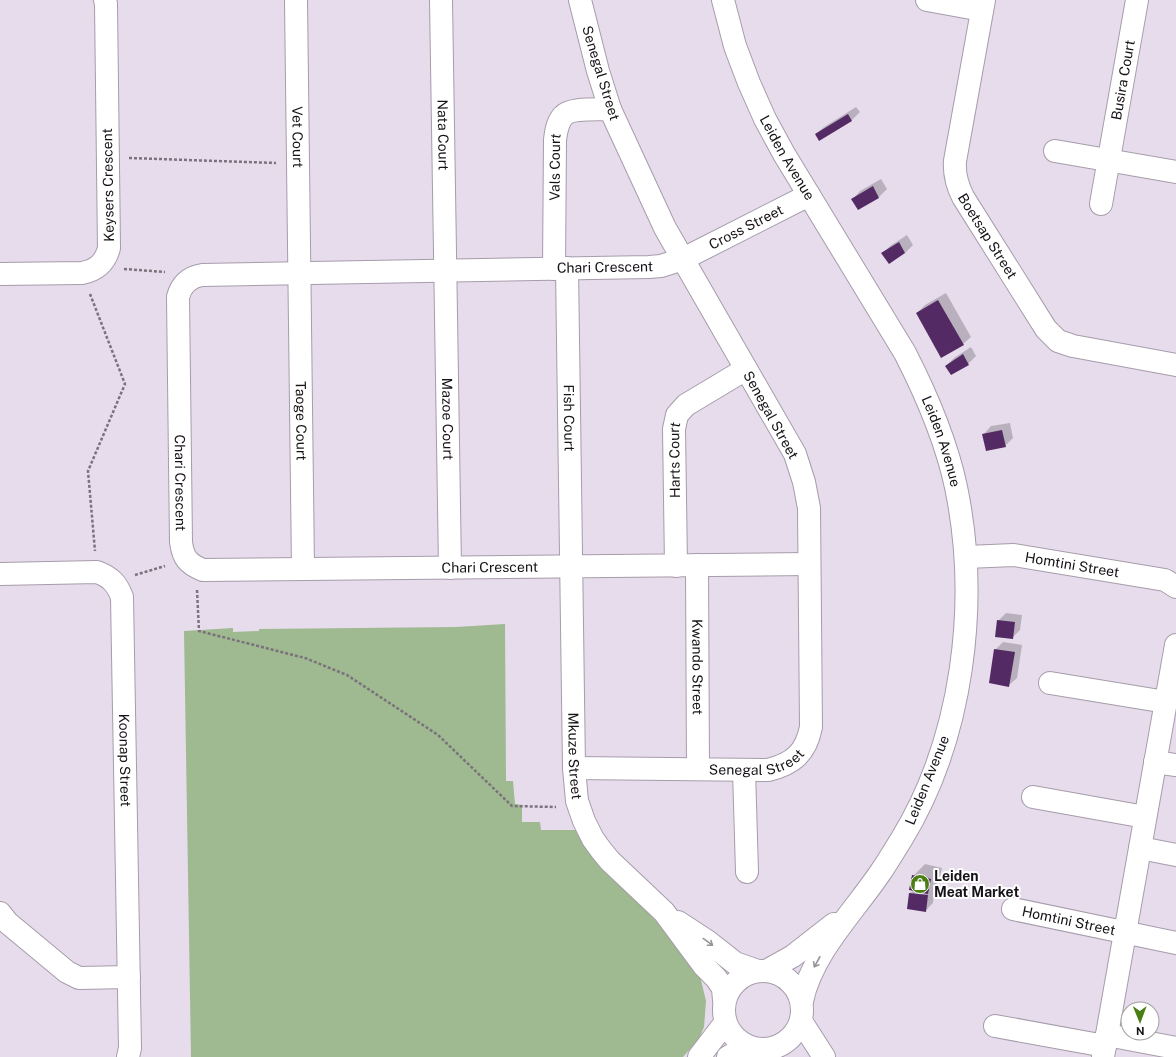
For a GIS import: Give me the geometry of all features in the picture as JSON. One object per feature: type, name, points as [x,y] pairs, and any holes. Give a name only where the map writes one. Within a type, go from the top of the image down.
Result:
[{"type":"street","name":"Keysers Crescent","points":[[90,270],[107,257],[109,248],[105,0]]},
{"type":"street","name":"Vet Court","points":[[296,0],[300,273]]},
{"type":"street","name":"Nata Court","points":[[441,0],[445,271]]},
{"type":"street","name":"Senegal Street","points":[[574,768],[768,770],[780,767],[790,762],[799,754],[805,746],[811,727],[809,508],[804,482],[795,454],[665,228],[610,110],[598,71],[580,0]]},
{"type":"street","name":"Leiden Avenue","points":[[723,0],[735,46],[765,119],[784,154],[905,353],[922,385],[936,418],[956,486],[966,557],[967,599],[965,640],[959,682],[942,749],[921,801],[902,838],[880,873],[819,958],[805,985],[801,1011]]},
{"type":"street","points":[[927,0],[983,5]]},
{"type":"street","name":"Busira Court","points":[[1102,204],[1137,0]]},
{"type":"street","name":"Boetsap Street","points":[[983,5],[954,170],[956,180],[963,197],[1046,329],[1058,340],[1072,346],[1176,365]]},
{"type":"street","name":"Vals Court","points":[[561,269],[554,140],[559,122],[566,113],[572,111],[610,110]]},
{"type":"street","points":[[1055,151],[1176,172]]},
{"type":"street","name":"Cross Street","points":[[683,259],[809,195]]},
{"type":"street","name":"Chari Crescent","points":[[683,259],[661,266],[649,267],[195,276],[185,282],[179,292],[178,297],[182,552],[195,565],[303,569],[809,564]]},
{"type":"street","name":"Fish Court","points":[[561,269],[571,567]]},
{"type":"street","points":[[0,274],[90,270]]},
{"type":"street","name":"Mazoe Court","points":[[445,271],[450,568]]},
{"type":"street","name":"Taoge Court","points":[[300,273],[303,569]]},
{"type":"street","name":"Harts Court","points":[[686,565],[674,429],[677,415],[686,404],[746,369]]},
{"type":"street","name":"Homtini Street","points":[[966,557],[1014,554],[1165,580],[1176,587]]},
{"type":"street","name":"Kwando Street","points":[[686,565],[698,769]]},
{"type":"street","name":"Mkuze Street","points":[[571,567],[574,768],[577,801],[584,821],[601,850],[664,912],[704,966],[716,978],[723,988],[724,1000]]},
{"type":"street","points":[[0,574],[105,576]]},
{"type":"street","name":"Koonap Street","points":[[105,576],[118,588],[122,597],[130,1048],[128,1057]]},
{"type":"street","name":"Homtini Street","points":[[1105,1046],[1146,817],[1166,763],[1166,702],[1176,650]]},
{"type":"street","points":[[1050,683],[1166,702]]},
{"type":"street","points":[[744,770],[747,872]]},
{"type":"street","points":[[1033,798],[1146,817]]},
{"type":"street","points":[[1140,848],[1176,855]]},
{"type":"street","name":"Leiden Avenue","points":[[762,970],[794,956],[855,907]]},
{"type":"street","name":"Homtini Street","points":[[1013,909],[1176,943]]},
{"type":"street","name":"Mkuze Street","points":[[664,912],[707,941],[735,963],[743,967],[762,970]]},
{"type":"street","points":[[0,913],[8,923],[67,972],[80,978],[129,977]]},
{"type":"street","points":[[801,1011],[797,1030],[785,1042],[785,1052],[747,1046],[730,1033],[725,1023],[723,1012],[724,1000],[728,990],[735,981],[744,974],[762,970],[780,974],[790,980],[797,990],[801,1011],[824,1057]]},
{"type":"street","points":[[699,1057],[725,1023]]},
{"type":"street","points":[[995,1026],[1105,1046],[1176,1048]]},
{"type":"street","points":[[728,1057],[747,1046]]},
{"type":"path","points":[[108,158],[298,164]]},
{"type":"path","points":[[202,275],[90,270],[125,384],[88,471],[105,576],[195,565],[199,631],[305,658],[347,675],[438,735],[512,806],[580,808]]},
{"type":"green space","points":[[505,624],[506,781],[513,781],[515,804],[522,805],[522,822],[540,822],[541,830],[578,830],[600,861],[687,954],[700,976],[706,1001],[704,1027],[699,1039],[683,1057],[191,1057],[184,631],[233,628],[233,632],[259,631],[259,629],[456,627]]},
{"type":"building","points":[[848,114],[852,121],[819,141],[815,134]]},
{"type":"building","points":[[873,186],[879,198],[858,210],[851,199]]},
{"type":"building","points":[[899,242],[905,253],[889,264],[881,253]]},
{"type":"building","points":[[938,300],[964,345],[941,358],[916,313]]},
{"type":"building","points":[[963,354],[969,365],[951,375],[945,366]]},
{"type":"building","points":[[1002,430],[1006,447],[986,451],[982,434]]},
{"type":"building","points":[[997,620],[1015,622],[1013,639],[995,637]]},
{"type":"building","points":[[994,649],[1015,652],[1009,687],[989,683]]},
{"type":"building","name":"Leiden Meat Market","points":[[912,875],[931,879],[928,894],[909,890]]},
{"type":"building","points":[[909,893],[928,895],[926,912],[907,909]]},
{"type":"place","name":"Leiden Meat Market","points":[[920,884]]}]
